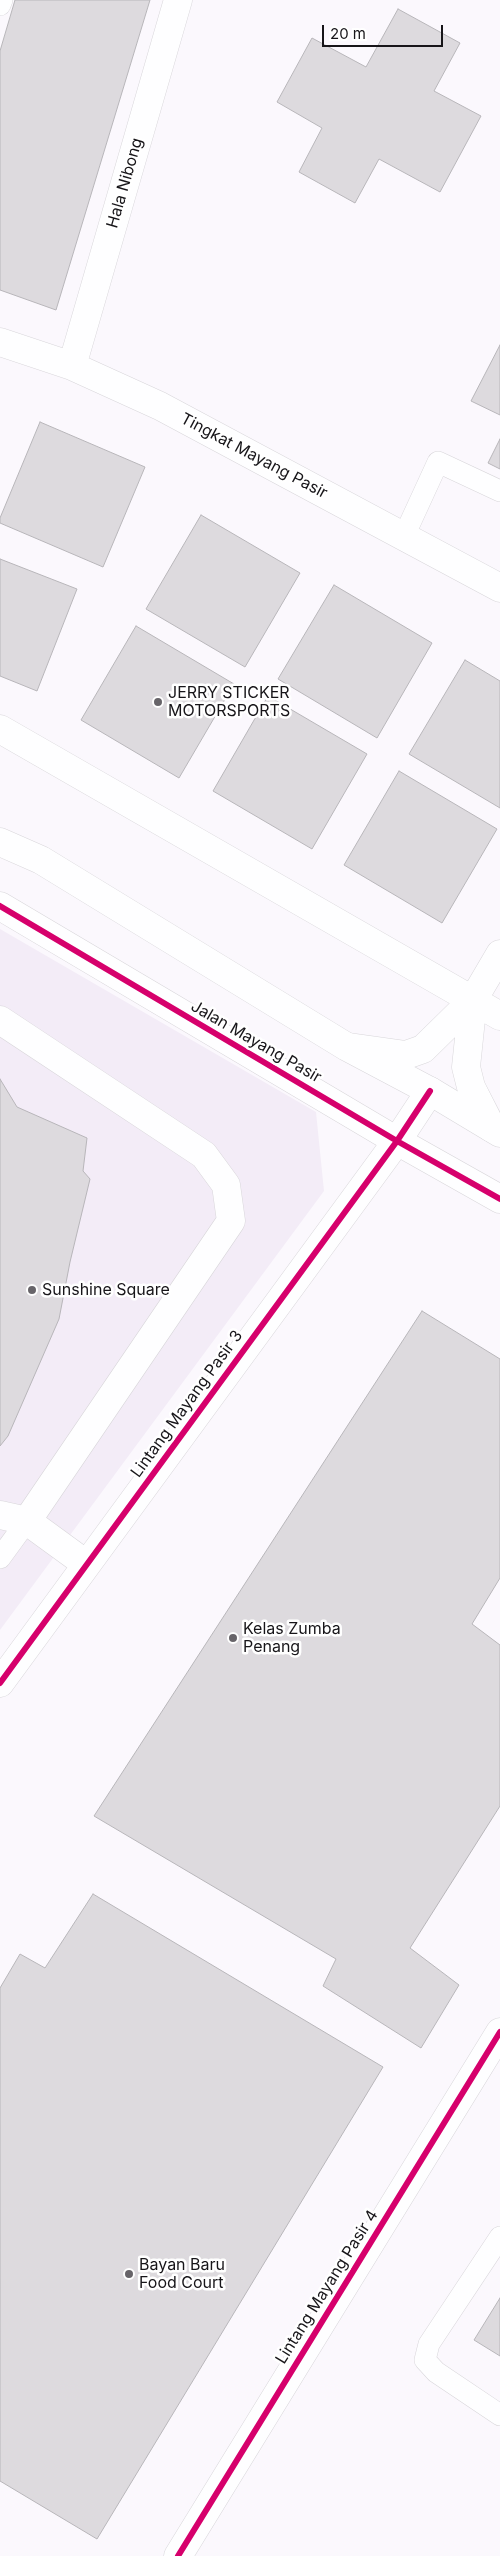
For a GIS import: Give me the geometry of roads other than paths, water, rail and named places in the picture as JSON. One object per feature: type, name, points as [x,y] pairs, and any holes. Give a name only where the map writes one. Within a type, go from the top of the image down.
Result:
[{"type":"street","name":"Hala Nibong","points":[[72,366],[178,0]]},
{"type":"street","name":"Tingkat Mayang Pasir","points":[[0,342],[72,366],[168,410],[500,588]]},
{"type":"street","points":[[0,729],[500,1016]]},
{"type":"street","points":[[0,842],[42,860],[348,1047],[430,1091],[496,1130]]},
{"type":"street","name":"Jalan Mayang Pasir","points":[[0,906],[397,1141],[500,1199]]},
{"type":"street","points":[[348,1047],[406,1055],[423,1049],[473,1000],[500,954]]},
{"type":"street","points":[[473,1000],[466,1067],[471,1088],[496,1130]]},
{"type":"street","points":[[0,1020],[204,1155],[226,1185],[231,1221],[28,1521]]},
{"type":"street","name":"Lintang Mayang Pasir 3","points":[[0,1684],[397,1141],[430,1091]]},
{"type":"street","points":[[0,1515],[28,1521],[86,1564]]},
{"type":"street","name":"Lintang Mayang Pasir 4","points":[[178,2556],[500,2032]]},
{"type":"lane","points":[[0,5],[2,0]]},
{"type":"lane","points":[[404,536],[438,462],[500,491]]},
{"type":"lane","points":[[0,1558],[28,1521]]},
{"type":"lane","points":[[500,2237],[429,2344],[425,2360],[436,2372],[500,2415]]},
{"type":"place","name":"JERRY STICKER MOTORSPORTS","points":[[158,702]]},
{"type":"place","name":"Sunshine Square","points":[[32,1290]]},
{"type":"place","name":"Kelas Zumba Penang","points":[[233,1638]]},
{"type":"place","name":"Bayan Baru Food Court","points":[[129,2274]]}]
